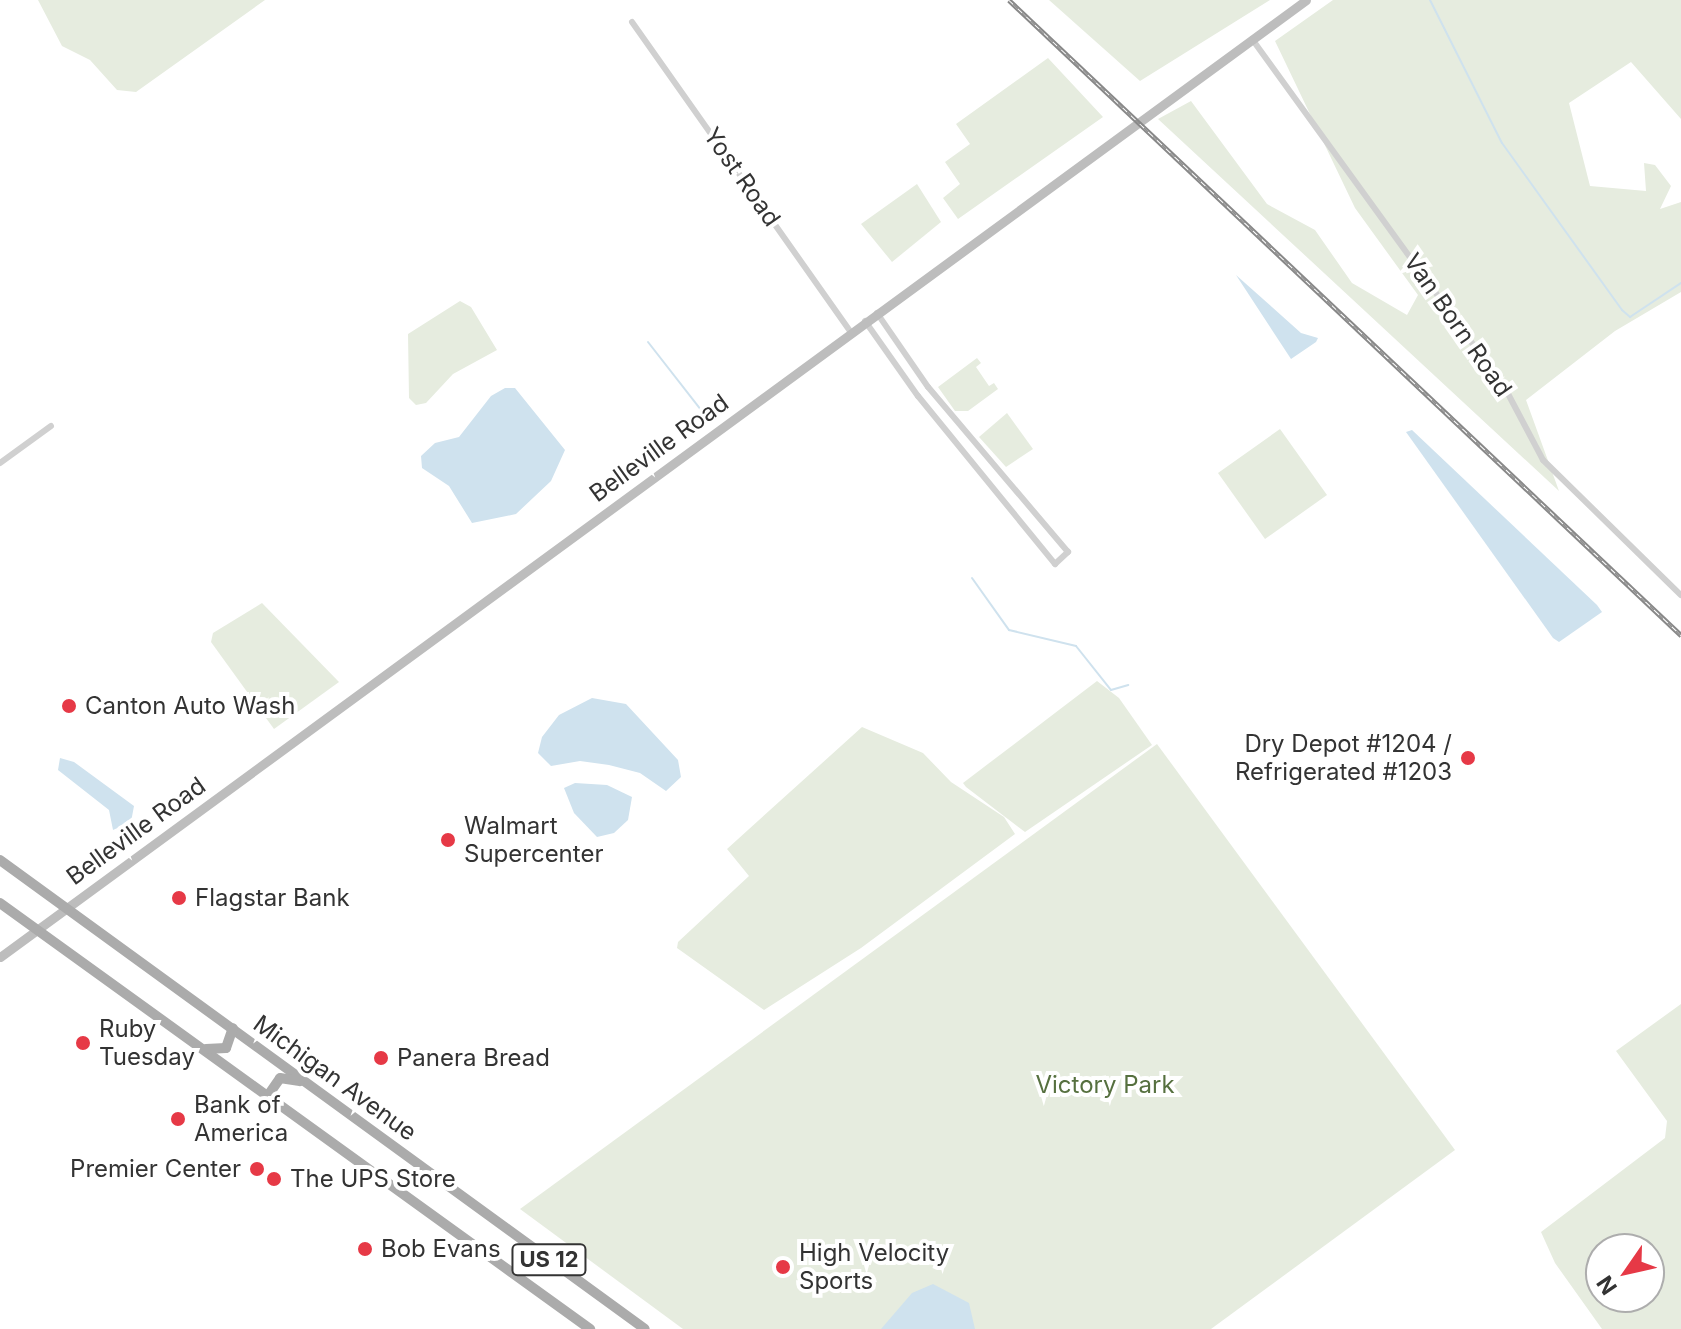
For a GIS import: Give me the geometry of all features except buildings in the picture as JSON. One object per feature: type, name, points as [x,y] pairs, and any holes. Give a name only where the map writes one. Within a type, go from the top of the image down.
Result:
[{"type":"main road","name":"Belleville Road","points":[[0,957],[1306,0]]},
{"type":"main road","name":"Michigan Avenue","points":[[0,860],[645,1329]]},
{"type":"main road","name":"US 12","points":[[0,903],[269,1094],[590,1329]]},
{"type":"main road","points":[[204,1049],[226,1048],[233,1028]]},
{"type":"main road","points":[[269,1094],[283,1077],[306,1083]]},
{"type":"street","name":"Yost Road","points":[[632,22],[851,332]]},
{"type":"street","name":"Van Born Road","points":[[1252,39],[1506,390],[1543,460],[1681,595]]},
{"type":"street","points":[[865,321],[918,396],[1055,564],[1068,552],[928,387],[877,313]]},
{"type":"street","points":[[918,396],[928,387]]},
{"type":"street","points":[[0,463],[51,426]]},
{"type":"street","points":[[952,437],[963,428]]},
{"type":"street","points":[[997,492],[1009,482]]},
{"type":"green space","points":[[38,0],[265,0],[136,92],[117,90],[90,60],[62,46]]},
{"type":"green space","points":[[1049,0],[1270,0],[1140,81]]},
{"type":"green space","points":[[1333,0],[1681,0],[1681,119],[1631,62],[1569,103],[1590,186],[1646,191],[1644,163],[1655,165],[1671,186],[1660,209],[1681,202],[1681,292],[1615,331],[1526,400],[1559,491],[1158,119],[1191,101],[1267,204],[1315,230],[1352,283],[1407,315],[1418,295],[1355,208],[1275,41]]},
{"type":"green space","points":[[1048,58],[1103,117],[958,219],[943,198],[960,184],[945,162],[970,144],[956,124]]},
{"type":"green space","points":[[917,184],[941,222],[892,262],[861,224]]},
{"type":"green space","points":[[460,301],[471,307],[497,350],[453,374],[426,403],[416,405],[409,398],[408,334]]},
{"type":"green space","points":[[977,358],[981,363],[976,367],[989,386],[994,383],[998,389],[968,411],[955,411],[938,387]]},
{"type":"green space","points":[[1007,413],[1033,449],[1006,467],[979,437]]},
{"type":"green space","points":[[1280,429],[1327,495],[1265,539],[1218,473]]},
{"type":"green space","points":[[262,603],[339,682],[274,729],[211,642],[213,633]]},
{"type":"green space","points":[[1097,681],[1119,698],[1152,745],[1025,832],[966,787],[963,783]]},
{"type":"green space","points":[[862,727],[923,753],[951,782],[1004,817],[1015,834],[861,948],[764,1010],[677,948],[678,942],[749,876],[727,849]]},
{"type":"green space","name":"Victory Park","points":[[1157,744],[1455,1150],[1211,1329],[683,1329],[520,1209]]},
{"type":"green space","points":[[1681,1004],[1681,1329],[1602,1329],[1591,1313],[1665,1313],[1665,1233],[1585,1233],[1585,1305],[1555,1263],[1541,1232],[1665,1138],[1667,1121],[1616,1051]]},
{"type":"water","points":[[1236,275],[1301,333],[1318,338],[1316,342],[1291,359]]},
{"type":"water","points":[[505,388],[515,388],[565,450],[551,481],[516,514],[472,523],[449,486],[422,468],[421,456],[435,443],[459,437],[491,396]]},
{"type":"water","points":[[1412,430],[1602,612],[1559,642],[1553,638],[1406,432]]},
{"type":"water","points":[[592,698],[626,704],[678,760],[681,777],[666,791],[640,773],[609,765],[580,761],[551,766],[538,753],[542,737],[559,715]]},
{"type":"water","points":[[60,758],[74,762],[134,806],[131,822],[113,830],[109,810],[58,770]]},
{"type":"water","points":[[575,783],[607,785],[632,797],[628,820],[614,833],[597,837],[574,813],[564,788]]},
{"type":"water","points":[[933,1284],[969,1303],[975,1329],[881,1329],[912,1293]]},
{"type":"waterway","points":[[1430,0],[1502,143],[1622,310],[1630,317],[1681,283]]},
{"type":"waterway","points":[[648,342],[705,415],[721,409]]},
{"type":"waterway","points":[[972,578],[1009,630],[1076,646],[1111,690],[1128,685]]},
{"type":"railway","points":[[1009,0],[1681,635]]},
{"type":"place","name":"Canton Auto Wash","points":[[69,706]]},
{"type":"place","name":"Dry Depot #1204 / Refrigerated #1203","points":[[1468,758]]},
{"type":"place","name":"Walmart Supercenter","points":[[448,840]]},
{"type":"place","name":"Flagstar Bank","points":[[179,898]]},
{"type":"place","name":"Ruby Tuesday","points":[[83,1043]]},
{"type":"place","name":"Panera Bread","points":[[381,1058]]},
{"type":"place","name":"Bank of America","points":[[178,1119]]},
{"type":"place","name":"Premier Center","points":[[257,1169]]},
{"type":"place","name":"The UPS Store","points":[[274,1179]]},
{"type":"place","name":"Bob Evans","points":[[365,1249]]},
{"type":"place","name":"High Velocity Sports","points":[[783,1267]]}]
